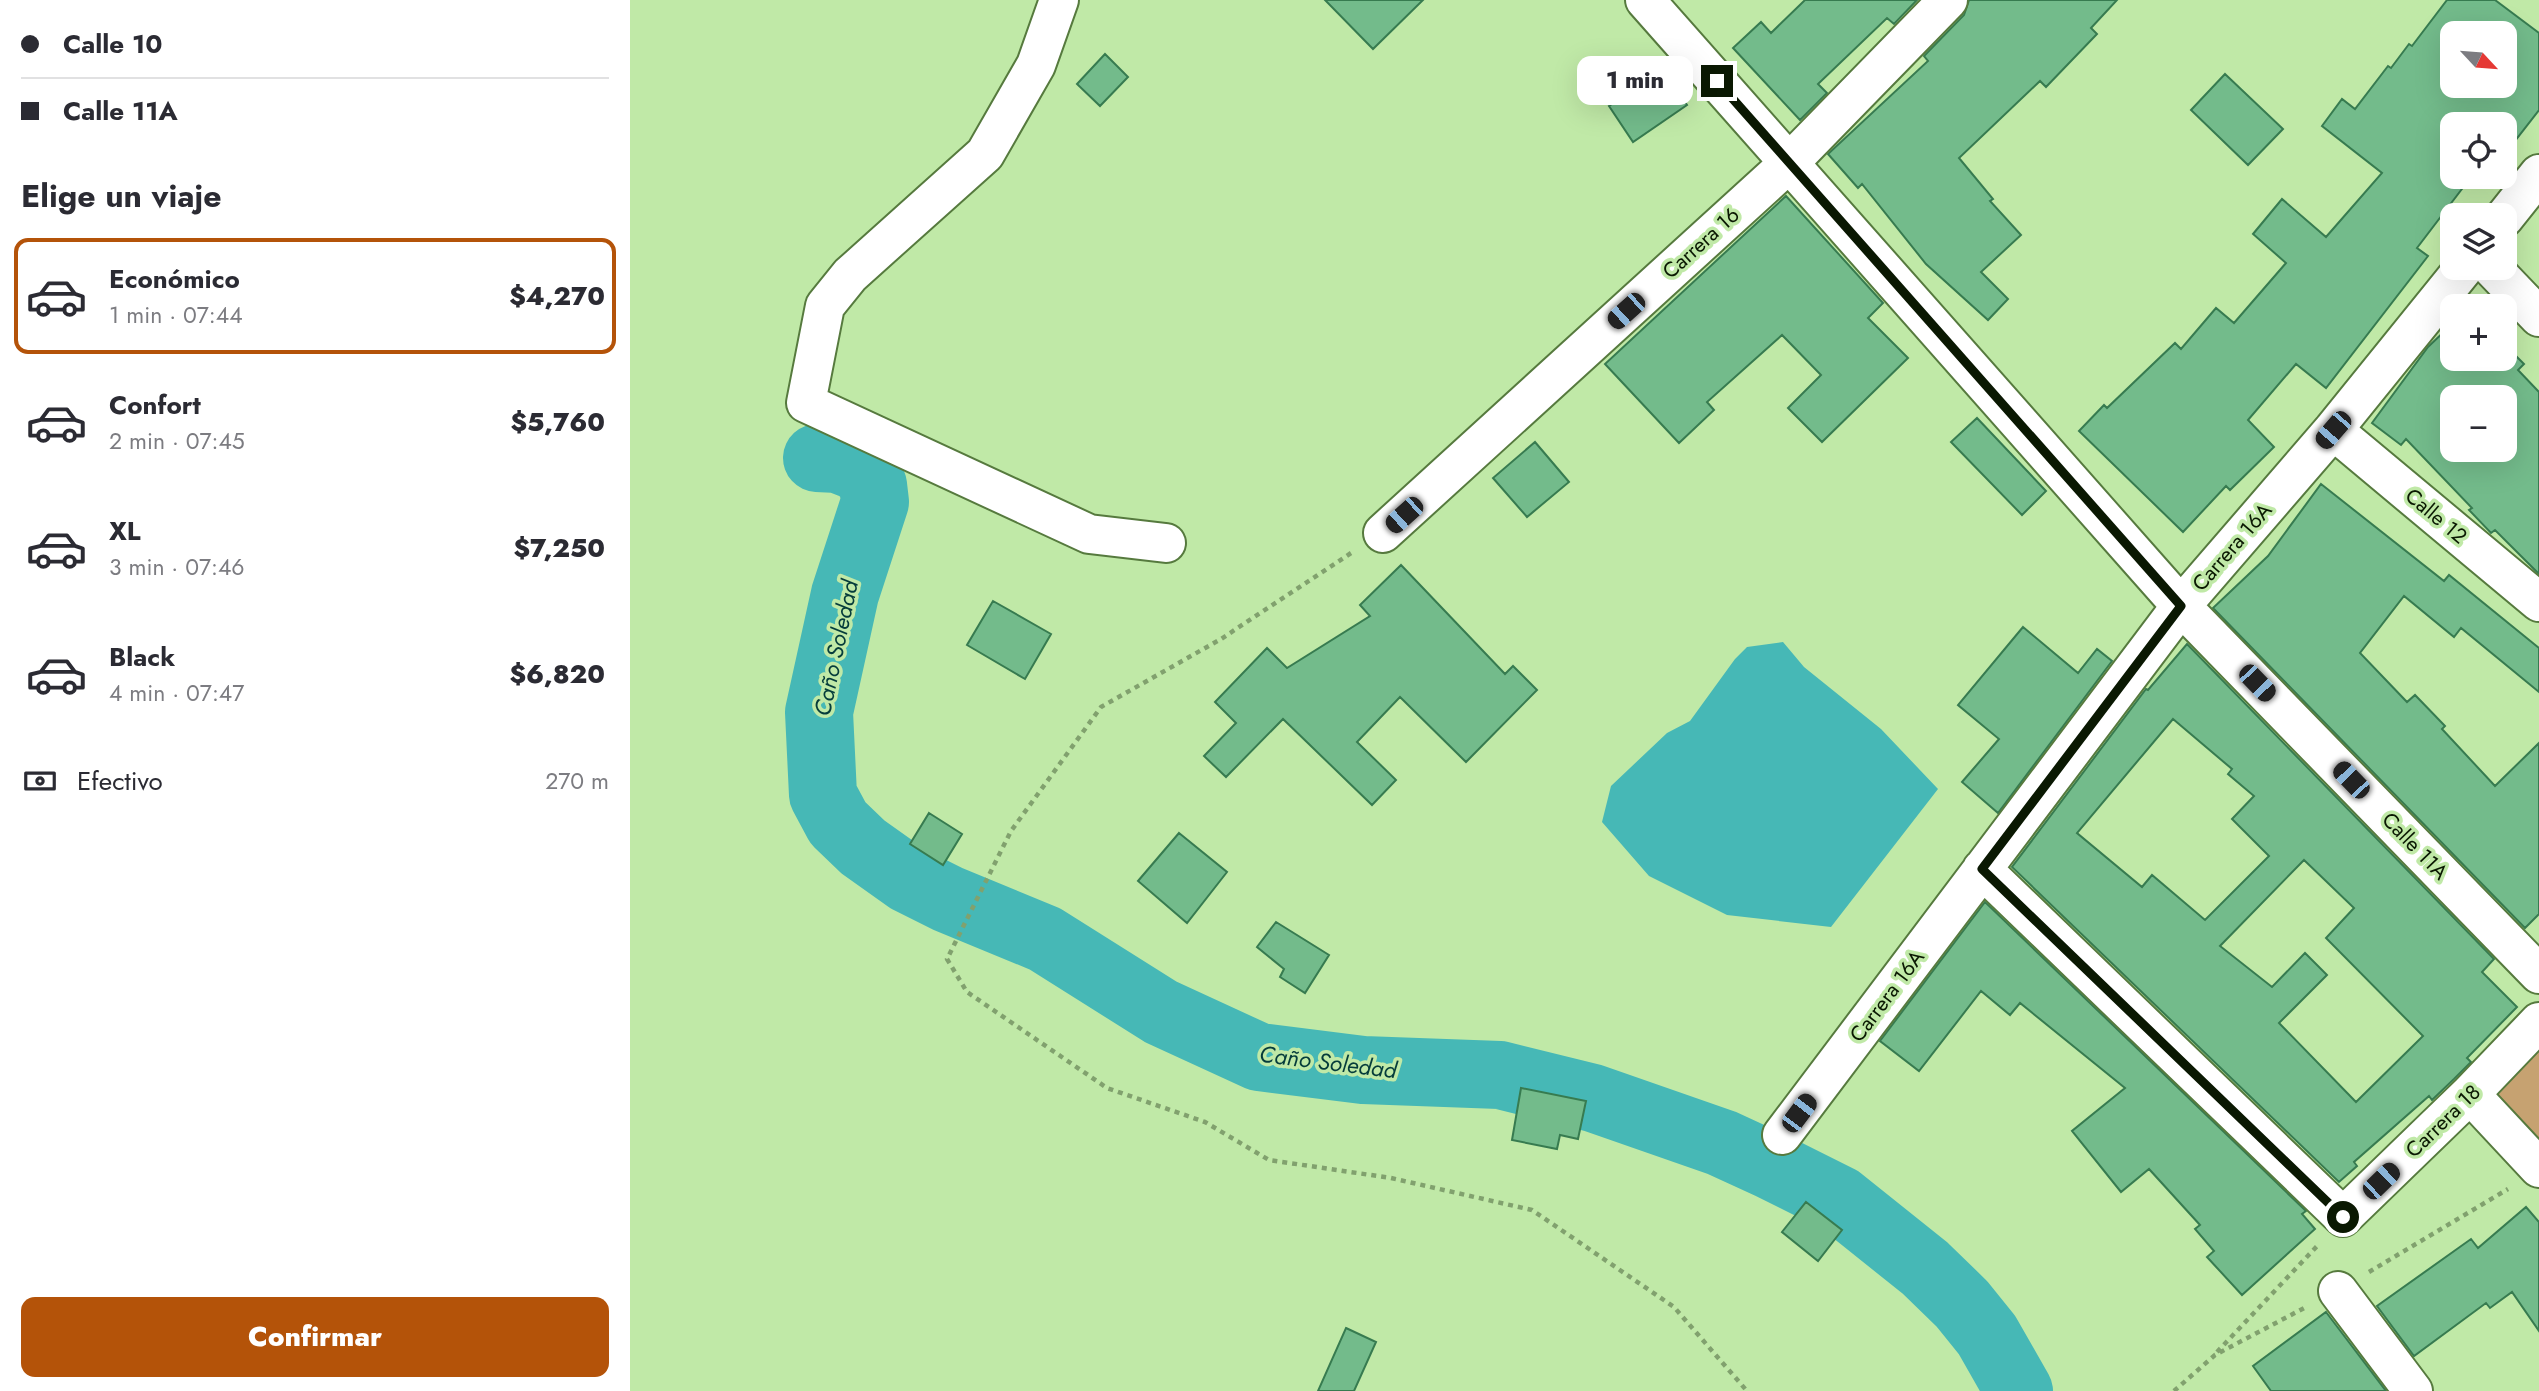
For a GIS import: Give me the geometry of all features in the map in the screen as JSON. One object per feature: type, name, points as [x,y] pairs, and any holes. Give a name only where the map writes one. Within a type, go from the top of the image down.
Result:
[{"type":"street","points":[[1059,0],[1036,65],[985,154],[850,275],[825,306],[806,403],[1089,534],[1166,543]]},
{"type":"street","name":"Calle 11A","points":[[1645,0],[2181,606],[2539,974]]},
{"type":"street","name":"Carrera 16","points":[[1383,533],[1788,163],[1948,0]]},
{"type":"street","points":[[2516,203],[2539,174]]},
{"type":"street","name":"Carrera 16A","points":[[1782,1135],[2181,606],[2333,430],[2454,280]]},
{"type":"street","points":[[2504,280],[2539,317]]},
{"type":"street","name":"Calle 12","points":[[2333,430],[2539,602]]},
{"type":"street","points":[[1982,869],[2343,1217]]},
{"type":"street","name":"Carrera 18","points":[[2343,1217],[2470,1094],[2539,1022]]},
{"type":"street","points":[[2470,1094],[2539,1168]]},
{"type":"street","points":[[2338,1291],[2413,1391]]},
{"type":"path","points":[[1383,533],[1318,573],[1221,639],[1101,707],[1011,831],[947,959],[967,992],[1107,1088],[1205,1122],[1269,1160],[1391,1178],[1532,1210],[1674,1307],[1747,1391]]},
{"type":"path","points":[[2215,1355],[2343,1217]]},
{"type":"shaded area","points":[[2539,1034],[2539,1145],[2486,1091]]},
{"type":"water","points":[[1783,642],[1804,667],[1881,729],[1938,789],[1831,927],[1727,915],[1649,876],[1602,822],[1611,786],[1667,733],[1690,721],[1735,659],[1747,647]]},
{"type":"building","points":[[1325,0],[1423,0],[1373,49]]},
{"type":"building","points":[[1805,0],[1917,0],[1894,24],[1887,18],[1818,84],[1827,93],[1800,120],[1733,48],[1761,22],[1771,33]]},
{"type":"building","points":[[1969,0],[2117,0],[2091,28],[2097,34],[2046,87],[2040,81],[1959,158],[1993,199],[1990,201],[2021,235],[1981,272],[2008,299],[1988,320],[1926,264],[1862,184],[1858,188],[1828,154],[1928,61],[1924,56],[1964,15]]},
{"type":"building","points":[[2447,0],[2495,0],[2539,33],[2539,110],[2517,138],[2517,112],[2440,112],[2440,189],[2462,189],[2451,203],[2440,203],[2440,218],[2417,248],[2428,256],[2326,388],[2296,364],[2248,420],[2274,447],[2230,490],[2226,486],[2183,532],[2079,431],[2104,405],[2107,408],[2175,343],[2181,349],[2216,308],[2234,323],[2286,263],[2253,234],[2282,199],[2326,237],[2382,173],[2322,126],[2342,99],[2355,109],[2409,44],[2412,46]]},
{"type":"building","points":[[1105,54],[1128,77],[1100,106],[1077,84]]},
{"type":"building","points":[[1663,70],[1687,105],[1633,142],[1609,106]]},
{"type":"building","points":[[2225,74],[2283,129],[2248,165],[2191,110]]},
{"type":"building","points":[[1786,196],[1883,303],[1868,318],[1908,358],[1822,442],[1788,408],[1821,375],[1782,335],[1707,402],[1714,410],[1679,443],[1605,364]]},
{"type":"building","points":[[2440,336],[2440,371],[2517,371],[2517,357],[2524,364],[2518,370],[2539,392],[2539,574],[2495,530],[2491,533],[2469,510],[2472,508],[2406,439],[2401,445],[2372,423],[2428,347]]},
{"type":"building","points":[[1977,418],[2046,491],[2022,515],[1951,442]]},
{"type":"building","points":[[1535,442],[1569,482],[1527,517],[1493,478]]},
{"type":"building","points":[[2321,484],[2444,581],[2449,575],[2539,648],[2539,692],[2461,628],[2454,637],[2404,596],[2360,653],[2407,702],[2415,695],[2445,726],[2442,729],[2495,786],[2539,743],[2539,914],[2525,928],[2213,608],[2268,556]]},
{"type":"building","points":[[1401,565],[1505,674],[1513,666],[1537,690],[1466,762],[1400,697],[1357,742],[1396,780],[1372,805],[1283,719],[1226,777],[1204,756],[1236,723],[1215,702],[1267,648],[1287,668],[1370,616],[1360,605]]},
{"type":"building","points":[[993,601],[1051,634],[1025,679],[967,645]]},
{"type":"building","points":[[2023,627],[2078,673],[2097,649],[2112,661],[1998,813],[1962,782],[1999,739],[1958,705]]},
{"type":"building","points":[[2187,644],[2494,959],[2482,972],[2517,1007],[2467,1058],[2471,1062],[2454,1079],[2432,1100],[2429,1096],[2354,1162],[2357,1166],[2339,1182],[2012,867],[2146,689],[2148,690]],"holes":[[[2173,719],[2232,769],[2228,774],[2254,796],[2232,819],[2269,856],[2205,920],[2152,875],[2142,887],[2077,833]],[[2304,860],[2354,908],[2326,938],[2423,1036],[2356,1102],[2279,1023],[2327,975],[2305,953],[2272,987],[2220,946]]]},
{"type":"building","points":[[929,813],[962,834],[943,865],[910,844]]},
{"type":"building","points":[[1179,833],[1227,872],[1187,923],[1138,881]]},
{"type":"building","points":[[1985,902],[2306,1211],[2302,1214],[2315,1229],[2242,1295],[2207,1257],[2214,1251],[2195,1229],[2200,1225],[2149,1169],[2121,1192],[2072,1131],[2125,1088],[2020,1003],[2010,1015],[1981,991],[1919,1071],[1880,1041]]},
{"type":"building","points":[[1276,922],[1329,955],[1305,993],[1280,977],[1284,969],[1257,947]]},
{"type":"building","points":[[1521,1088],[1586,1101],[1578,1139],[1560,1135],[1557,1149],[1512,1140]]},
{"type":"building","points":[[1806,1202],[1842,1230],[1818,1261],[1782,1232]]},
{"type":"building","points":[[2526,1207],[2539,1222],[2539,1331],[2512,1292],[2490,1308],[2486,1303],[2414,1356],[2377,1306],[2471,1239],[2478,1248]]},
{"type":"building","points":[[2326,1312],[2386,1391],[2271,1391],[2253,1366]]},
{"type":"building","points":[[1346,1328],[1376,1342],[1354,1391],[1318,1391]]},
{"type":"waterway","name":"Caño Soledad","points":[[817,458],[838,459],[856,466],[869,476],[873,485],[875,502],[845,594],[819,712],[823,795],[838,823],[863,847],[908,879],[948,899],[1045,939],[1161,1012],[1259,1057],[1363,1070],[1500,1075],[1593,1098],[1722,1143],[1770,1165],[1840,1200],[1925,1268],[1962,1304],[1987,1335],[2019,1391]]},
{"type":"route","points":[[1717,81],[2181,606],[1982,869],[2343,1217]]}]
